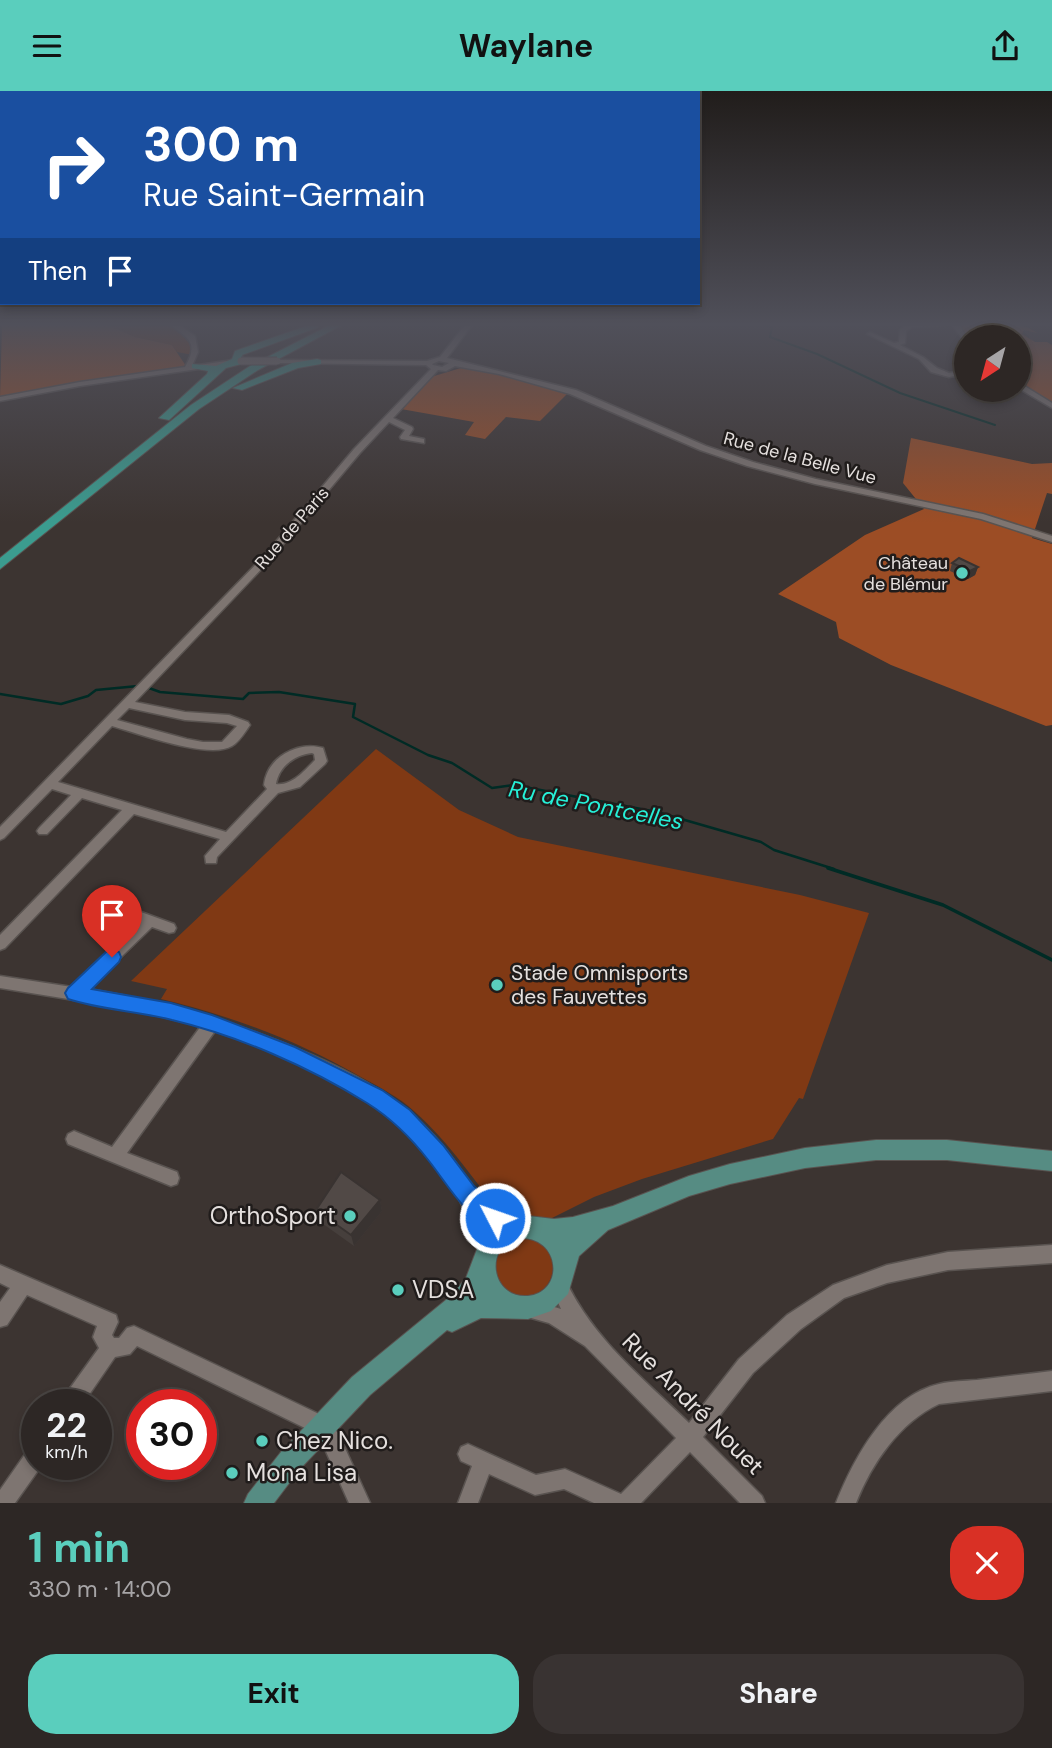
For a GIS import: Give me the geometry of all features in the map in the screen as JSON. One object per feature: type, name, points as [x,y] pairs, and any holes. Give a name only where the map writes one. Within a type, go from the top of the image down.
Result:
[{"type":"highway","points":[[122,457],[194,391]]},
{"type":"highway","points":[[0,556],[122,457],[210,391]]},
{"type":"highway","points":[[0,565],[155,438],[219,391]]},
{"type":"highway","points":[[155,438],[229,391]]},
{"type":"main road","points":[[266,1503],[325,1430],[385,1365],[460,1303],[475,1285],[486,1255],[503,1232],[531,1227],[554,1231],[606,1218],[691,1185],[806,1158],[873,1151],[955,1151],[1052,1161]]},
{"type":"main road","points":[[257,1503],[290,1461],[459,1315],[485,1304],[521,1308],[541,1305],[552,1297],[560,1287],[571,1248],[606,1218]]},
{"type":"main road","points":[[531,1227],[556,1242],[565,1263]]},
{"type":"main road","points":[[486,1255],[484,1272],[493,1294],[521,1308]]},
{"type":"street","points":[[0,399],[48,391]]},
{"type":"street","name":"Rue de Paris","points":[[144,685],[266,559],[411,391]]},
{"type":"street","name":"Rue de la Belle Vue","points":[[569,391],[702,448],[750,464],[815,481],[983,517],[1052,539]]},
{"type":"street","points":[[1031,392],[1052,406]]},
{"type":"street","points":[[388,418],[409,429],[408,434],[425,437],[418,443]]},
{"type":"street","points":[[0,835],[144,685]]},
{"type":"street","points":[[110,722],[147,734],[219,747],[231,741],[244,725],[229,719],[185,716],[128,704]]},
{"type":"street","points":[[49,784],[228,837]]},
{"type":"street","points":[[211,860],[211,856],[228,837],[275,789]]},
{"type":"street","points":[[43,831],[79,794]]},
{"type":"street","points":[[0,944],[131,809]]},
{"type":"street","points":[[130,913],[169,928]]},
{"type":"street","points":[[75,993],[150,921]]},
{"type":"street","points":[[0,982],[171,1011],[212,1023],[300,1058],[391,1108],[420,1134],[466,1193],[495,1218],[503,1223],[531,1227]]},
{"type":"street","points":[[115,1156],[212,1023]]},
{"type":"street","points":[[74,1139],[170,1178]]},
{"type":"street","points":[[466,1193],[486,1255]]},
{"type":"street","points":[[627,1503],[691,1437],[746,1366],[794,1322],[839,1290],[887,1274],[948,1261],[1052,1254]]},
{"type":"street","points":[[0,1274],[108,1322],[102,1337],[110,1348]]},
{"type":"street","points":[[0,1318],[24,1284]]},
{"type":"street","name":"Rue André Nouet","points":[[560,1287],[570,1309],[594,1343]]},
{"type":"street","name":"Rue André Nouet","points":[[521,1308],[553,1315],[594,1343],[755,1503]]},
{"type":"street","points":[[110,1348],[123,1347],[134,1335],[325,1430],[360,1503]]},
{"type":"street","points":[[81,1389],[110,1348]]},
{"type":"street","points":[[846,1503],[879,1443],[926,1399],[938,1394],[1052,1381]]},
{"type":"street","points":[[468,1503],[476,1458],[535,1485],[565,1479],[617,1503]]},
{"type":"street","points":[[3,1503],[21,1477]]},
{"type":"shaded area","points":[[0,391],[41,391],[0,398]]},
{"type":"shaded area","points":[[418,391],[568,393],[540,421],[506,417],[485,439],[465,435],[474,422],[401,409]]},
{"type":"shaded area","points":[[1032,391],[1052,391],[1052,405]]},
{"type":"shaded area","points":[[911,438],[1032,464],[1052,463],[1052,494],[1047,493],[1032,538],[1052,544],[1052,725],[1046,726],[891,665],[839,638],[836,622],[778,594],[865,535],[924,509],[903,483]]},
{"type":"shaded area","name":"Stade Omnisports des Fauvettes","points":[[376,749],[459,810],[518,837],[800,895],[869,913],[803,1099],[799,1098],[773,1139],[642,1179],[594,1197],[544,1222],[505,1219],[439,1136],[396,1097],[289,1041],[213,1013],[161,999],[167,989],[131,981]]},
{"type":"shaded area","points":[[523,1237],[540,1242],[548,1250],[553,1267],[548,1284],[540,1292],[523,1297],[506,1292],[498,1284],[493,1267],[498,1250],[506,1242]]},
{"type":"building","points":[[959,558],[978,567],[970,571],[952,563]]},
{"type":"building","name":"OrthoSport","points":[[341,1172],[380,1200],[351,1235],[316,1210]]},
{"type":"waterway","points":[[896,391],[995,425]]},
{"type":"waterway","name":"Ru de Pontcelles","points":[[0,694],[61,704],[88,696],[96,690],[138,686]]},
{"type":"waterway","name":"Ru de Pontcelles","points":[[149,688],[160,692],[243,699],[249,693],[279,692],[355,704],[353,717],[428,755],[452,763],[492,788],[514,785],[657,812],[761,842],[774,850],[834,869]]},
{"type":"waterway","name":"Ru de Pontcelles","points":[[828,868],[943,905],[1052,960]]},
{"type":"place","name":"Château de Blémur","points":[[962,573]]},
{"type":"place","name":"Stade Omnisports des Fauvettes","points":[[497,985]]},
{"type":"place","name":"OrthoSport","points":[[350,1216]]},
{"type":"place","name":"VDSA","points":[[398,1290]]},
{"type":"place","name":"Chez Nico.","points":[[262,1441]]},
{"type":"place","name":"Mona Lisa","points":[[232,1473]]},
{"type":"route","points":[[112,957],[75,993],[171,1011],[212,1023],[288,1053],[336,1076],[375,1097],[403,1117],[436,1152],[466,1193],[495,1218]]}]
